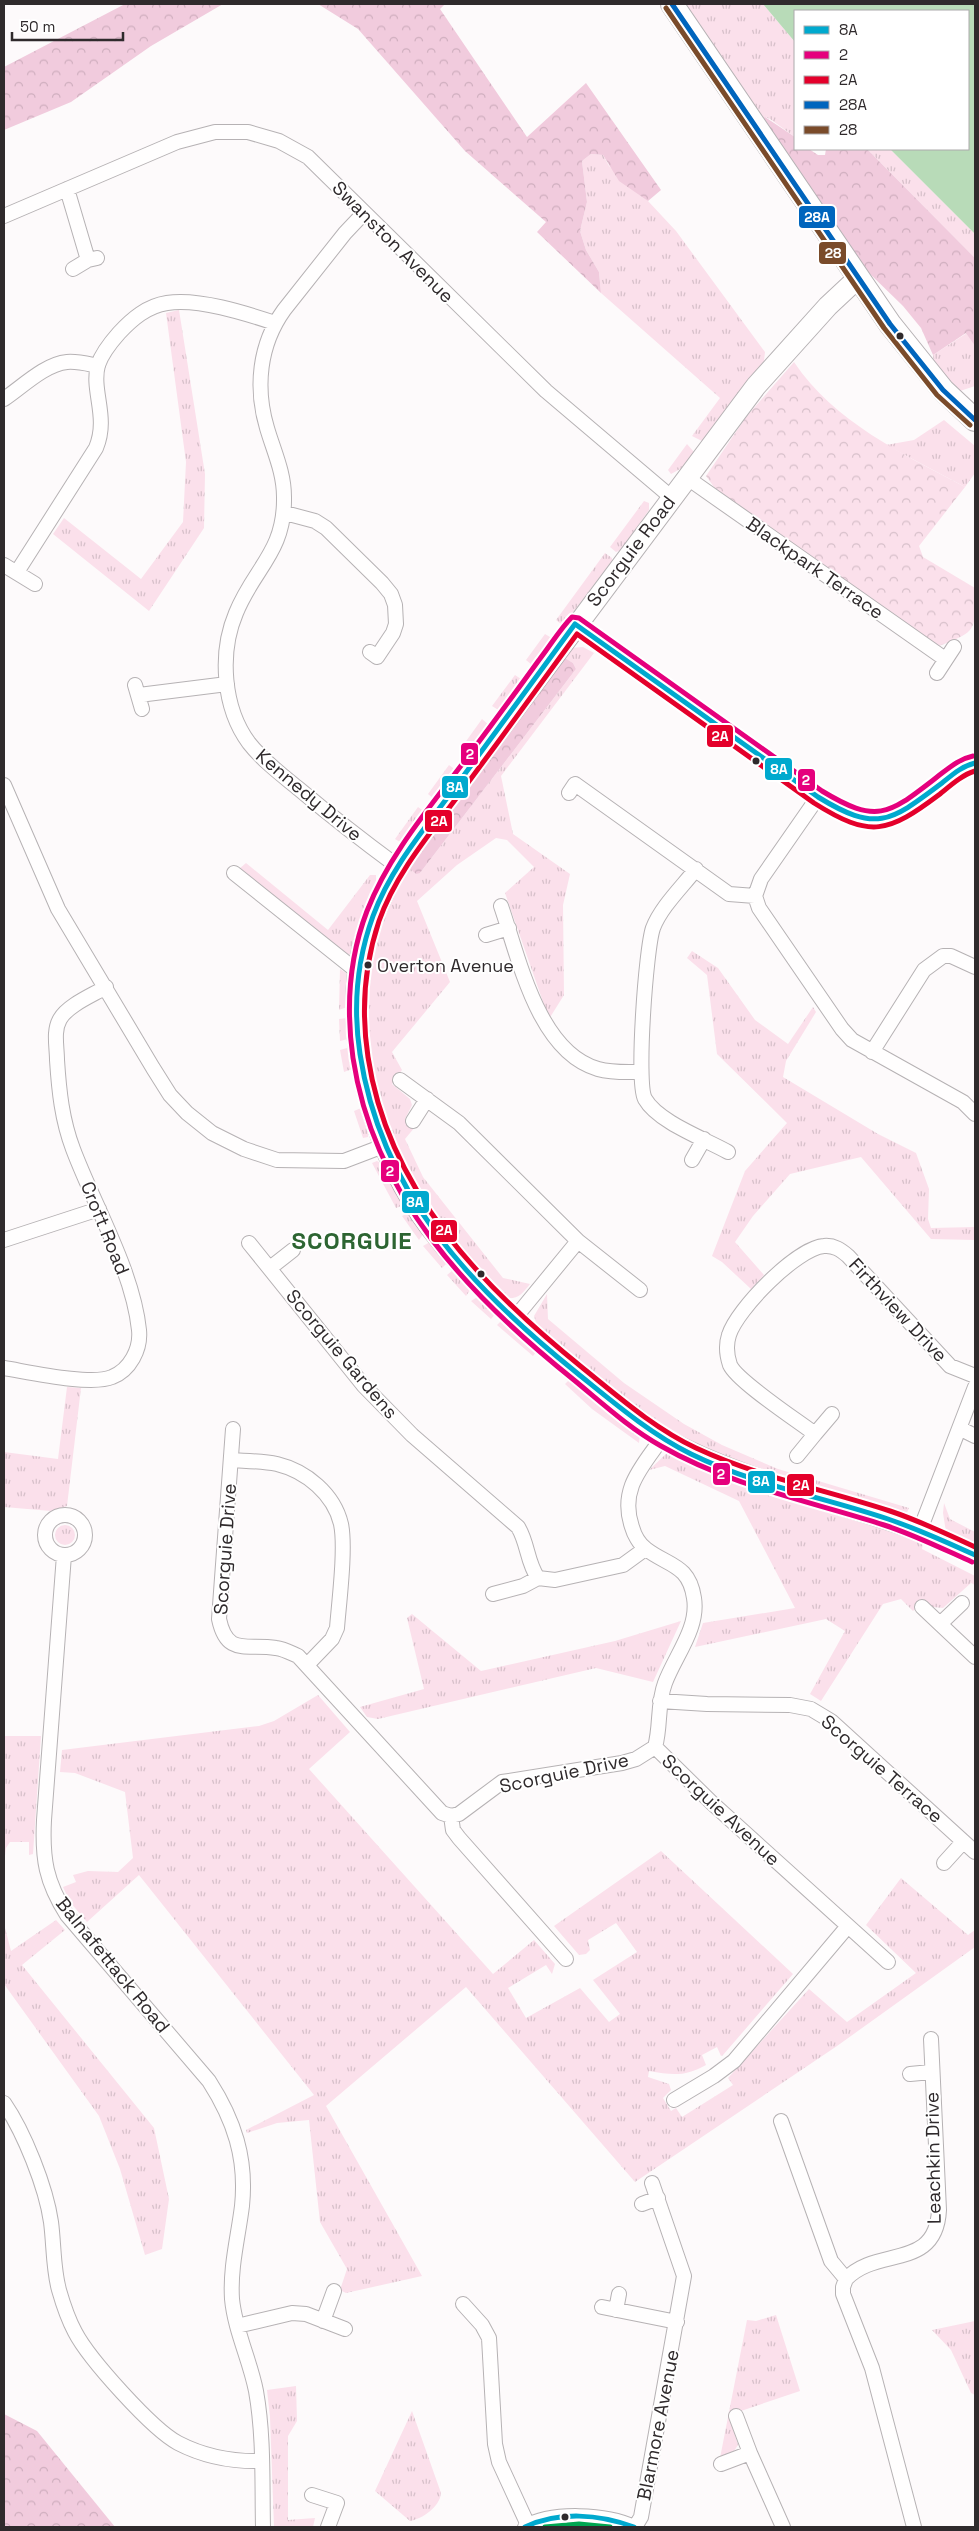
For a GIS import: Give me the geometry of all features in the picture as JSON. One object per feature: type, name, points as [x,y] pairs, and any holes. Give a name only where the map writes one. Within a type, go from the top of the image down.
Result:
[{"type":"main road","points":[[672,4],[858,278],[927,372],[975,420]]},
{"type":"street","name":"Swanston Avenue","points":[[4,216],[177,142],[215,132],[248,132],[280,141],[308,157],[363,214],[546,391],[671,497]]},
{"type":"street","points":[[67,189],[93,259],[73,269]]},
{"type":"street","name":"Kennedy Drive","points":[[363,214],[275,323],[265,350],[260,388],[262,411],[284,481],[284,513],[271,555],[244,595],[231,627],[225,661],[227,684],[237,722],[248,742],[265,761],[342,825],[397,866]]},
{"type":"street","name":"Scorguie Road","points":[[858,278],[828,306],[756,386],[575,624],[397,866],[373,915],[358,972],[356,1009],[362,1073],[369,1100],[386,1145],[414,1203],[429,1226],[466,1272],[514,1319],[567,1366],[662,1438],[716,1464],[772,1485],[920,1530],[975,1555]]},
{"type":"street","points":[[17,572],[91,456],[101,436],[98,366],[104,352],[127,324],[143,312],[167,303],[206,305],[250,314],[275,323]]},
{"type":"street","points":[[4,399],[54,365],[70,361],[98,366]]},
{"type":"street","name":"Blackpark Terrace","points":[[686,477],[945,659]]},
{"type":"street","points":[[284,513],[315,521],[326,528],[391,594],[396,614],[393,633],[377,657],[370,652]]},
{"type":"street","points":[[4,565],[35,584]]},
{"type":"street","points":[[575,624],[818,798],[840,812],[860,820],[880,821],[903,812],[958,770],[975,763]]},
{"type":"street","points":[[937,673],[954,647]]},
{"type":"street","points":[[139,696],[227,684]]},
{"type":"street","points":[[568,793],[576,784],[729,894],[756,896]]},
{"type":"street","points":[[4,785],[58,909],[170,1095],[212,1133],[277,1160],[344,1161],[386,1145]]},
{"type":"street","points":[[818,798],[761,879],[756,896],[765,920],[842,1029],[852,1040],[963,1102],[975,1114]]},
{"type":"street","points":[[696,869],[657,920],[650,939],[640,1072],[641,1088],[649,1105],[667,1120],[728,1152]]},
{"type":"street","points":[[234,872],[358,972]]},
{"type":"street","points":[[501,906],[538,1011],[544,1024],[555,1038],[569,1052],[597,1068],[612,1072],[640,1072]]},
{"type":"street","points":[[486,936],[509,928]]},
{"type":"street","points":[[872,1052],[924,970],[943,956],[951,956],[975,967]]},
{"type":"street","name":"Croft Road","points":[[4,1368],[95,1380],[112,1377],[126,1368],[134,1356],[139,1331],[134,1307],[125,1276],[100,1209],[73,1150],[64,1122],[59,1093],[57,1027],[64,1014],[106,987]]},
{"type":"street","points":[[400,1080],[459,1123],[578,1241],[640,1290]]},
{"type":"street","points":[[413,1121],[427,1099]]},
{"type":"street","points":[[692,1160],[704,1139]]},
{"type":"street","points":[[4,1240],[100,1209]]},
{"type":"street","points":[[514,1319],[578,1241]]},
{"type":"street","name":"Scorguie Gardens","points":[[249,1243],[364,1386],[412,1434],[514,1523],[525,1542],[533,1570],[538,1578]]},
{"type":"street","name":"Firthview Drive","points":[[815,1434],[741,1378],[730,1366],[727,1349],[729,1334],[738,1319],[766,1284],[800,1256],[815,1248],[826,1246],[838,1248],[848,1256],[950,1366],[975,1376]]},
{"type":"street","points":[[270,1268],[292,1250]]},
{"type":"street","points":[[920,1530],[961,1429],[975,1387]]},
{"type":"street","points":[[797,1456],[832,1414]]},
{"type":"street","name":"Scorguie Drive","points":[[233,1429],[219,1619],[222,1632],[229,1642],[240,1646],[276,1648],[298,1656],[442,1813],[450,1816],[468,1808],[491,1788],[502,1782],[622,1762],[636,1758],[655,1747]]},
{"type":"street","points":[[961,1429],[975,1436]]},
{"type":"street","name":"Scorguie Avenue","points":[[662,1438],[634,1479],[628,1496],[627,1513],[634,1533],[645,1549],[683,1570],[694,1598],[694,1615],[690,1631],[665,1683],[660,1701],[655,1747],[888,1962]]},
{"type":"street","name":"Scorguie Drive","points":[[232,1460],[276,1464],[295,1469],[324,1492],[335,1507],[341,1524],[342,1541],[337,1628],[332,1639],[307,1664]]},
{"type":"street","points":[[493,1594],[523,1586],[538,1578],[555,1580],[623,1565],[645,1549]]},
{"type":"street","name":"Balnafettack Road","points":[[64,1555],[44,1820],[43,1849],[46,1869],[54,1894],[67,1915],[209,2080],[225,2105],[235,2129],[241,2152],[243,2179],[231,2281],[237,2326],[255,2388],[259,2411],[263,2527]]},
{"type":"street","points":[[940,1624],[962,1603]]},
{"type":"street","points":[[922,1607],[975,1657]]},
{"type":"street","name":"Scorguie Terrace","points":[[660,1701],[707,1704],[790,1705],[811,1709],[832,1721],[975,1852]]},
{"type":"street","name":"Scorguie Drive","points":[[450,1816],[453,1830],[459,1838],[566,1959]]},
{"type":"street","points":[[944,1863],[963,1842]]},
{"type":"street","points":[[674,2100],[714,2076],[734,2060],[848,1926]]},
{"type":"street","name":"Leachkin Drive","points":[[846,2279],[861,2267],[914,2252],[925,2246],[934,2235],[939,2210],[931,2072],[931,2039]]},
{"type":"street","points":[[910,2074],[931,2072]]},
{"type":"street","points":[[4,2103],[25,2141],[48,2208],[59,2288],[76,2334],[125,2395],[154,2426],[176,2442],[222,2460],[262,2461]]},
{"type":"street","points":[[781,2121],[831,2261],[846,2279],[843,2294],[872,2368],[914,2527]]},
{"type":"street","name":"Blarmore Avenue","points":[[634,2527],[640,2517],[684,2276],[652,2183]]},
{"type":"street","points":[[642,2204],[658,2198]]},
{"type":"street","points":[[323,2321],[334,2291]]},
{"type":"street","points":[[616,2310],[619,2294]]},
{"type":"street","points":[[463,2304],[482,2325],[489,2338],[495,2444],[498,2462],[526,2526],[566,2516],[619,2522],[634,2527]]},
{"type":"street","name":"Blarmore Avenue","points":[[602,2308],[677,2322]]},
{"type":"street","points":[[237,2326],[292,2313],[306,2314],[344,2329]]},
{"type":"street","points":[[736,2416],[750,2453],[783,2527]]},
{"type":"street","points":[[721,2464],[750,2453]]},
{"type":"street","points":[[312,2495],[337,2503],[328,2527]]},
{"type":"green space","points":[[125,4],[223,4],[151,46],[71,102],[4,130],[4,67]]},
{"type":"green space","points":[[318,4],[445,4],[440,9],[527,137],[586,83],[661,190],[648,201],[619,181],[603,155],[591,154],[582,161],[587,202],[580,231],[586,250],[599,272],[601,293],[537,232],[546,222],[465,151],[358,29]]},
{"type":"green space","points":[[683,4],[763,4],[794,41],[794,136],[770,119],[765,117],[762,119]]},
{"type":"green space","points":[[765,117],[794,136],[794,150],[810,150],[818,155],[825,155],[826,150],[868,150],[975,258],[975,346],[966,333],[933,355],[921,328],[903,306],[868,272],[762,119]]},
{"type":"green space","points":[[868,150],[891,150],[975,234],[975,258]]},
{"type":"green space","points":[[591,154],[603,155],[609,166],[648,201],[676,231],[765,352],[764,361],[702,441],[692,436],[720,398],[601,293],[599,272],[586,250],[580,231],[587,202],[582,161]]},
{"type":"green space","points":[[179,310],[205,474],[204,528],[149,611],[53,534],[64,518],[141,579],[183,522],[186,462],[166,313]]},
{"type":"green space","points":[[967,333],[975,346],[975,386],[960,391],[934,364],[933,355]]},
{"type":"green space","points":[[794,362],[810,383],[849,419],[894,449],[965,487],[919,546],[923,557],[975,588],[974,621],[972,627],[962,637],[939,646],[730,500],[714,487],[706,476],[746,417]]},
{"type":"green space","points":[[944,420],[975,446],[975,473],[965,487],[886,445],[914,440]]},
{"type":"green space","points":[[687,444],[694,452],[682,468],[671,474],[668,470]]},
{"type":"green space","points":[[644,501],[649,503],[649,510],[621,550],[616,552],[610,547]]},
{"type":"green space","points":[[605,553],[612,558],[612,561],[564,624],[561,624],[556,620]]},
{"type":"green space","points":[[545,634],[550,637],[551,642],[537,663],[532,665],[526,660]]},
{"type":"green space","points":[[583,647],[594,653],[501,776],[513,834],[570,874],[563,905],[564,995],[549,1019],[505,893],[534,867],[507,840],[496,838],[457,865],[417,901],[450,982],[392,1052],[402,1070],[392,1084],[410,1099],[412,1105],[405,1119],[415,1127],[405,1139],[423,1177],[503,1278],[530,1284],[517,1297],[505,1298],[459,1250],[438,1224],[420,1197],[404,1167],[391,1136],[372,1070],[367,1036],[366,1002],[369,968],[382,917],[408,866],[420,873],[576,669],[573,663],[565,658],[570,648]]},
{"type":"green space","points":[[565,658],[573,663],[576,669],[420,873],[416,874],[408,866]]},
{"type":"green space","points":[[515,675],[521,679],[521,684],[500,711],[492,706]]},
{"type":"green space","points":[[482,719],[490,726],[466,757],[459,751]]},
{"type":"green space","points":[[449,765],[457,771],[435,800],[428,794]]},
{"type":"green space","points":[[418,807],[425,812],[405,841],[400,842],[395,839]]},
{"type":"green space","points":[[246,863],[328,930],[370,875],[376,875],[376,882],[352,955],[342,953],[239,869]]},
{"type":"green space","points":[[692,951],[718,968],[755,1020],[788,1044],[813,1007],[816,1012],[786,1061],[783,1077],[878,1134],[916,1153],[929,1189],[928,1219],[931,1228],[975,1227],[975,1240],[931,1239],[861,1157],[790,1174],[753,1216],[735,1242],[764,1275],[751,1289],[722,1262],[712,1256],[745,1171],[787,1123],[717,1054],[707,975],[687,958]]},
{"type":"green space","points":[[340,969],[349,975],[347,1007],[339,1010]]},
{"type":"green space","points":[[347,1018],[348,1039],[340,1041],[339,1019]]},
{"type":"green space","points":[[350,1049],[352,1069],[344,1072],[340,1050]]},
{"type":"green space","points":[[361,1108],[369,1130],[368,1137],[363,1138],[354,1111]]},
{"type":"green space","points":[[377,1161],[382,1164],[404,1205],[396,1208],[372,1163]]},
{"type":"green space","points":[[408,1213],[424,1233],[419,1240],[402,1216]]},
{"type":"green space","points":[[430,1242],[447,1263],[442,1268],[423,1246]]},
{"type":"green space","points":[[453,1270],[471,1289],[466,1296],[447,1275]]},
{"type":"green space","points":[[547,1294],[548,1319],[624,1383],[684,1424],[722,1445],[778,1469],[909,1508],[906,1515],[797,1486],[675,1437],[583,1368],[537,1326],[534,1316]]},
{"type":"green space","points":[[479,1296],[496,1313],[491,1319],[471,1301]]},
{"type":"green space","points":[[502,1320],[537,1351],[533,1356],[497,1325]]},
{"type":"green space","points":[[570,1379],[640,1434],[639,1443],[592,1409],[565,1384]]},
{"type":"green space","points":[[67,1387],[81,1388],[67,1506],[51,1511],[4,1507],[4,1452],[58,1459]]},
{"type":"green space","points":[[667,1453],[923,1543],[922,1549],[975,1576],[975,1585],[971,1583],[943,1608],[933,1607],[924,1600],[913,1611],[901,1599],[883,1604],[821,1701],[810,1694],[845,1631],[826,1619],[695,1647],[703,1623],[795,1608],[739,1501],[665,1466],[649,1470]]},
{"type":"green space","points":[[944,1503],[950,1519],[975,1532],[975,1547],[946,1532],[943,1513]]},
{"type":"green space","points":[[65,1525],[72,1528],[75,1535],[72,1542],[65,1545],[58,1542],[55,1535],[58,1528]]},
{"type":"green space","points":[[412,1614],[481,1671],[615,1641],[681,1621],[653,1682],[596,1668],[378,1719],[367,1717],[360,1707],[424,1689],[407,1618]]},
{"type":"green space","points":[[318,1695],[350,1732],[309,1769],[493,1974],[534,1940],[555,1964],[552,1974],[546,1965],[508,1988],[526,2018],[580,1988],[609,2022],[620,2014],[593,1980],[637,1952],[616,1923],[588,1940],[590,1950],[586,1954],[579,1955],[554,1926],[661,1851],[793,1974],[723,2055],[721,2056],[717,2047],[702,2055],[706,2065],[691,2072],[672,2074],[649,2071],[648,2077],[669,2084],[671,2090],[663,2098],[671,2111],[676,2108],[682,2117],[733,2085],[728,2078],[809,1989],[847,2022],[916,1973],[866,1925],[901,1878],[968,1935],[975,1930],[975,1947],[837,2046],[635,2182],[466,1987],[326,2106],[422,2276],[346,2293],[340,2290],[347,2269],[320,2222],[309,2120],[277,2123],[247,2133],[246,2130],[314,2095],[139,1875],[87,1922],[70,1902],[63,1887],[76,1882],[73,1875],[88,1871],[118,1872],[133,1858],[125,1792],[75,1773],[60,1772],[62,1750],[259,1726],[274,1721]]},
{"type":"green space","points":[[4,1736],[41,1736],[33,1854],[29,1855],[29,1842],[10,1842],[6,1848],[4,1863]]},
{"type":"green space","points":[[56,1920],[65,1930],[22,1965],[154,2128],[169,2199],[162,2249],[145,2255],[120,2169],[99,2116],[4,1984],[4,1924],[11,1951]]},
{"type":"green space","points":[[776,2315],[800,2391],[729,2415],[738,2445],[732,2454],[720,2458],[747,2320],[756,2321]]},
{"type":"green space","points":[[975,2321],[975,2395],[971,2393],[951,2350],[932,2330]]},
{"type":"green space","points":[[296,2386],[297,2421],[288,2436],[288,2520],[315,2518],[313,2527],[274,2527],[270,2417],[267,2390]]},
{"type":"green space","points":[[412,2411],[441,2493],[440,2498],[430,2512],[410,2521],[375,2491]]},
{"type":"green space","points":[[4,2414],[37,2431],[115,2527],[4,2527]]},
{"type":"shaded area","points":[[763,4],[975,4],[975,234],[891,150],[969,150],[969,10],[794,10],[794,41]]},
{"type":"transit line","name":"28A","points":[[672,4],[890,324],[943,390],[975,420]]},
{"type":"transit line","name":"28","points":[[666,8],[884,328],[937,395],[970,425]]},
{"type":"transit line","name":"2","points":[[972,1562],[895,1529],[743,1482],[688,1460],[649,1439],[627,1423],[535,1348],[463,1278],[432,1240],[404,1199],[382,1155],[364,1108],[353,1058],[350,1002],[353,965],[361,929],[367,911],[388,867],[415,826],[572,617],[579,618],[822,791],[841,802],[857,808],[882,811],[894,807],[907,800],[954,764],[973,756]]},
{"type":"transit line","name":"8A","points":[[975,763],[957,771],[909,807],[895,814],[883,818],[869,819],[855,815],[818,797],[575,624],[421,832],[389,881],[373,916],[363,950],[357,1002],[360,1054],[371,1104],[388,1151],[410,1194],[437,1234],[467,1271],[501,1307],[538,1341],[632,1416],[661,1437],[691,1454],[739,1474],[899,1523],[975,1555]]},
{"type":"transit line","name":"2A","points":[[975,771],[957,781],[922,807],[892,823],[879,827],[850,822],[814,803],[577,634],[428,836],[395,885],[386,903],[374,938],[367,972],[364,1006],[368,1057],[379,1106],[396,1151],[419,1193],[446,1233],[477,1270],[510,1305],[547,1338],[638,1412],[696,1448],[743,1467],[901,1515],[975,1547]]},
{"type":"transit line","name":"8A","points":[[525,2527],[551,2518],[579,2516],[607,2519],[634,2527]]},
{"type":"transit line","points":[[545,2527],[579,2524],[610,2527]]},
{"type":"place","name":"Overton Avenue","points":[[368,965]]},
{"type":"district","name":"SCORGUIE","points":[[352,1240]]}]
